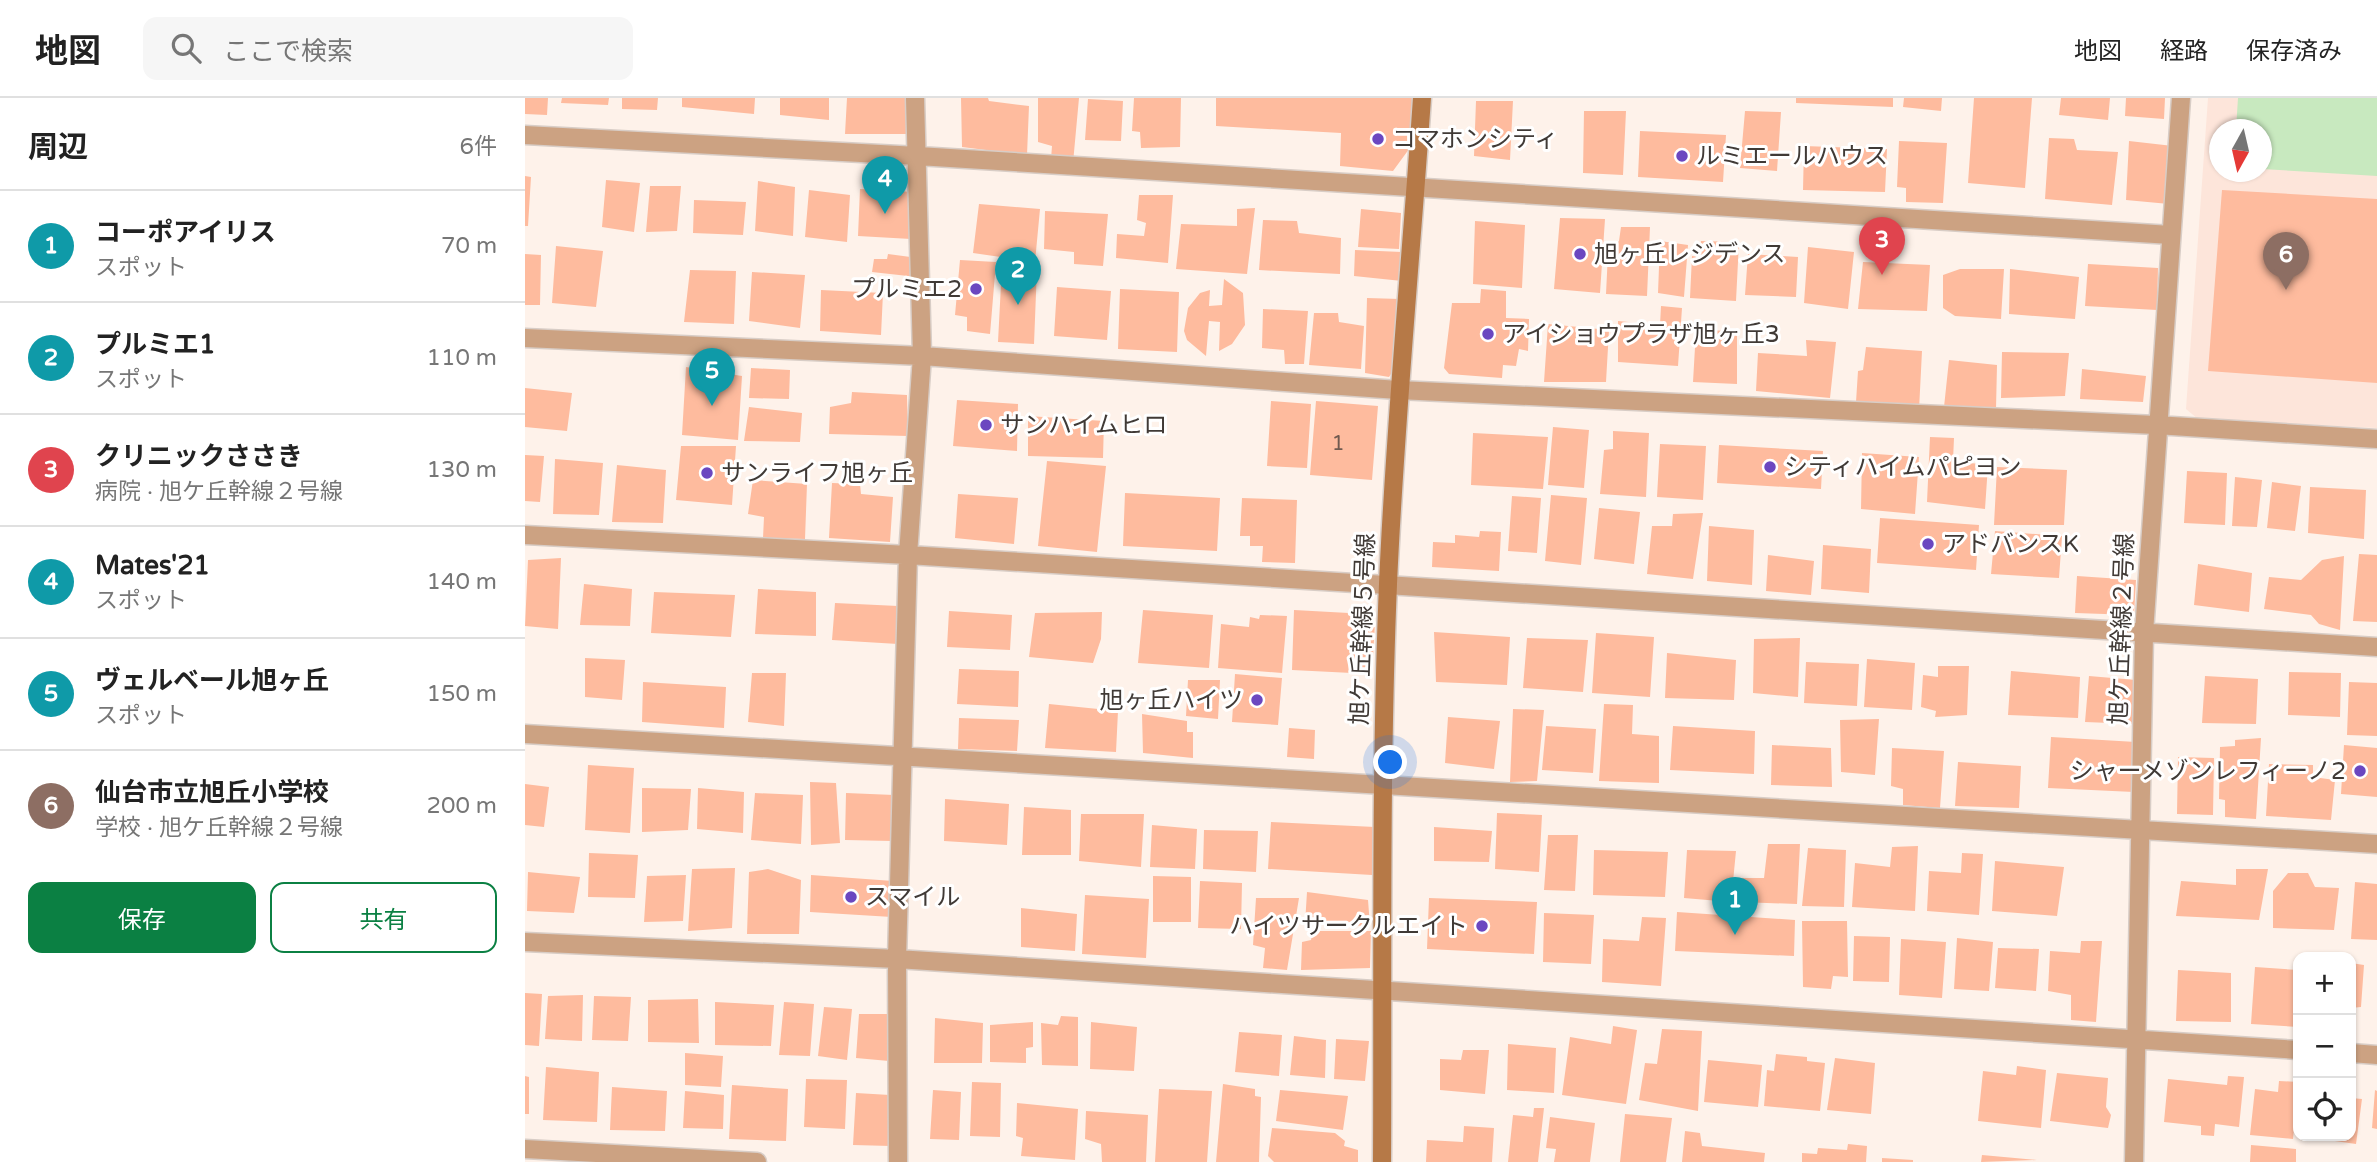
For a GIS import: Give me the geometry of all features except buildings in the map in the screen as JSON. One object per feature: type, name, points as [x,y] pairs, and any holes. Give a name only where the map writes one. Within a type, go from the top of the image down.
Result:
[{"type":"street","points":[[898,1162],[897,960],[908,555],[922,356],[915,98]]},
{"type":"street","name":"旭ケ丘幹線５号線","points":[[1382,1162],[1383,783],[1388,584],[1398,390],[1422,98]]},
{"type":"street","name":"旭ケ丘幹線２号線","points":[[2134,1162],[2144,633],[2156,425],[2181,98]]},
{"type":"street","points":[[525,135],[918,156],[2171,236]]},
{"type":"street","points":[[525,338],[922,356],[1398,390],[2156,425],[2377,439]]},
{"type":"street","points":[[525,535],[1388,584],[2377,647]]},
{"type":"street","points":[[525,734],[2377,844]]},
{"type":"street","points":[[525,942],[897,960],[2293,1050]]},
{"type":"street","points":[[2356,1053],[2377,1055]]},
{"type":"street","points":[[525,1149],[757,1162]]},
{"type":"shaded area","points":[[2208,98],[2377,98],[2377,428],[2198,419],[2186,409]]},
{"type":"green space","points":[[2238,98],[2377,98],[2377,176],[2272,170],[2272,119],[2237,119]]},
{"type":"place","name":"コマホンシティ","points":[[1378,139]]},
{"type":"place","name":"ルミエールハウス","points":[[1682,156]]},
{"type":"place","name":"Mates'21","points":[[885,214]]},
{"type":"place","name":"旭ヶ丘レジデンス","points":[[1580,254]]},
{"type":"place","name":"クリニックささき","points":[[1882,275]]},
{"type":"place","name":"プルミエ2","points":[[976,289]]},
{"type":"place","name":"仙台市立旭丘小学校","points":[[2286,290]]},
{"type":"place","name":"プルミエ1","points":[[1018,305]]},
{"type":"place","name":"アイショウプラザ旭ヶ丘3","points":[[1488,334]]},
{"type":"place","name":"ヴェルベール旭ヶ丘","points":[[712,406]]},
{"type":"place","name":"サンハイムヒロ","points":[[986,425]]},
{"type":"place","name":"シティハイムパピヨン","points":[[1770,467]]},
{"type":"place","name":"サンライフ旭ヶ丘","points":[[707,473]]},
{"type":"place","name":"アドバンスK","points":[[1928,544]]},
{"type":"place","name":"旭ヶ丘ハイツ","points":[[1257,700]]},
{"type":"place","name":"シャーメゾンレフィーノ2","points":[[2360,771]]},
{"type":"place","name":"スマイル","points":[[851,897]]},
{"type":"place","name":"ハイツサークルエイト","points":[[1482,926]]},
{"type":"place","name":"コーポアイリス","points":[[1735,935]]}]
